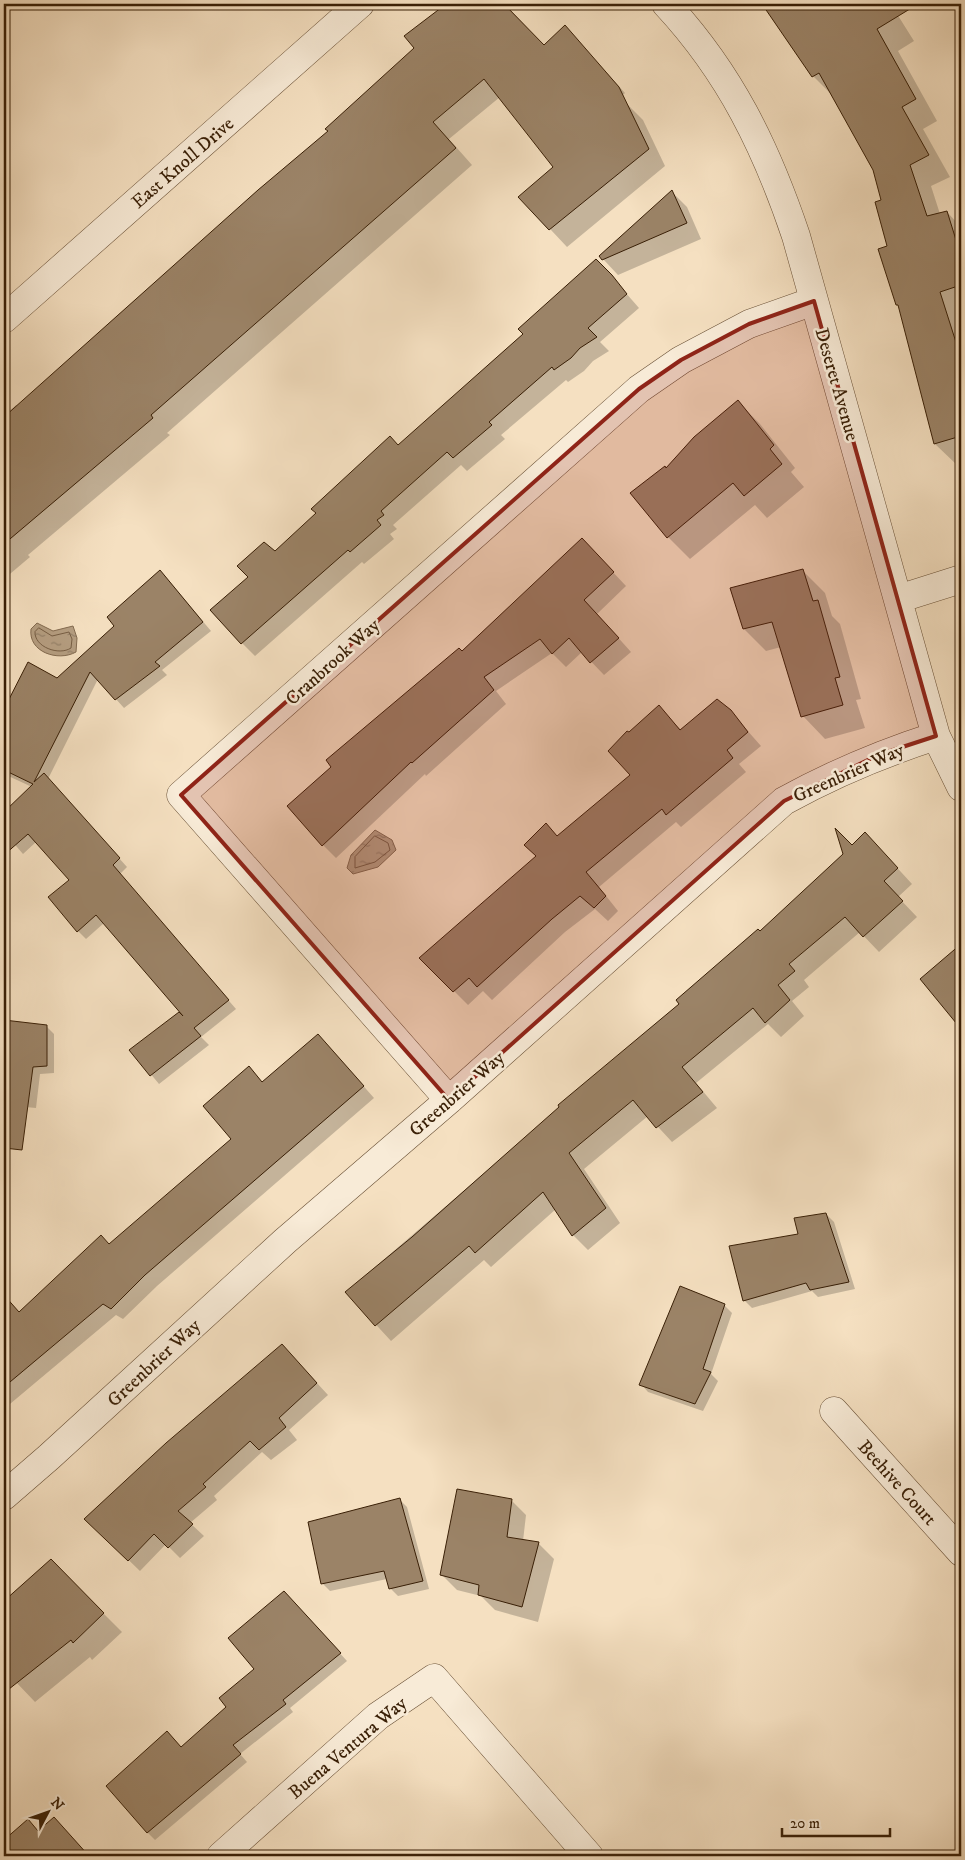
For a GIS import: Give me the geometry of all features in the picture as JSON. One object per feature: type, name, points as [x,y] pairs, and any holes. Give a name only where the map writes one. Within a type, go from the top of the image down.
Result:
[{"type":"street","name":"East Knoll Drive","points":[[4,319],[360,4]]},
{"type":"street","name":"Deseret Avenue","points":[[666,4],[685,24],[721,72],[751,124],[777,179],[814,301],[936,736],[961,787]]},
{"type":"street","name":"Cranbrook Way","points":[[449,1100],[181,795],[638,389],[681,360],[750,324],[814,301]]},
{"type":"street","points":[[898,599],[961,579]]},
{"type":"street","name":"Greenbrier Way","points":[[4,1496],[49,1458],[284,1241],[449,1100],[784,801],[827,778],[878,755],[936,736]]},
{"type":"street","name":"Beehive Court","points":[[834,1411],[961,1552]]},
{"type":"street","name":"Buena Ventura Way","points":[[221,1856],[378,1716],[434,1678],[589,1856]]},
{"type":"highlighted area","points":[[814,301],[936,736],[878,755],[784,801],[449,1100],[181,795],[639,389],[681,360],[749,324]]},
{"type":"water","points":[[37,623],[53,631],[73,626],[77,638],[76,652],[61,656],[46,653],[39,649],[31,637],[31,629]]},
{"type":"water","points":[[375,830],[392,840],[396,850],[378,867],[353,874],[347,868],[351,855]]},
{"type":"building","points":[[446,4],[504,4],[544,45],[565,25],[619,87],[649,149],[549,230],[518,197],[553,167],[484,79],[433,122],[456,148],[151,415],[153,418],[4,544],[4,417],[258,190],[328,131],[325,129],[414,48],[404,36]]},
{"type":"building","points":[[762,4],[918,4],[877,29],[916,99],[902,107],[929,155],[910,165],[927,216],[947,211],[961,256],[961,285],[940,292],[961,358],[961,436],[934,444],[898,305],[896,305],[878,249],[887,246],[875,202],[881,200],[873,170],[819,73],[812,77]]},
{"type":"building","points":[[672,190],[687,223],[602,260],[599,256]]},
{"type":"building","points":[[596,259],[627,294],[588,328],[597,337],[580,348],[571,358],[554,370],[552,367],[489,422],[492,425],[453,458],[447,452],[381,511],[384,515],[377,520],[381,525],[350,552],[348,550],[241,644],[210,610],[248,577],[237,566],[264,542],[275,551],[316,513],[311,509],[390,436],[398,445],[523,334],[518,329]]},
{"type":"building","points":[[738,400],[774,445],[770,449],[782,464],[744,496],[733,483],[667,538],[630,493],[665,466],[666,468],[694,437]]},
{"type":"building","points":[[582,538],[614,572],[584,600],[619,638],[590,663],[569,638],[552,654],[540,639],[484,677],[494,690],[411,762],[322,846],[287,806],[331,767],[326,760],[459,648],[462,651]]},
{"type":"building","points":[[803,569],[813,601],[818,600],[840,677],[835,678],[843,705],[801,717],[772,622],[743,629],[730,588]]},
{"type":"building","points":[[160,570],[203,622],[155,662],[160,666],[115,700],[90,672],[34,782],[44,773],[120,858],[113,865],[229,1000],[194,1028],[201,1036],[150,1076],[129,1050],[179,1012],[183,1016],[96,915],[77,932],[48,897],[69,880],[28,834],[4,855],[4,812],[33,784],[4,770],[4,709],[28,662],[57,678],[114,626],[107,617]]},
{"type":"building","points":[[717,699],[731,710],[748,732],[727,750],[733,758],[666,815],[662,809],[586,872],[606,896],[594,908],[580,896],[477,987],[469,978],[453,992],[419,958],[536,856],[524,845],[546,823],[557,836],[630,775],[608,751],[627,731],[629,732],[659,705],[680,730]]},
{"type":"building","points":[[835,828],[852,845],[865,832],[898,868],[884,881],[903,901],[863,937],[845,917],[789,964],[795,971],[778,985],[790,1000],[765,1023],[753,1008],[682,1067],[703,1092],[656,1128],[633,1100],[569,1153],[606,1208],[572,1236],[543,1192],[475,1253],[469,1246],[375,1326],[345,1292],[412,1237],[559,1107],[558,1105],[679,1004],[676,1000],[758,929],[760,931],[843,854]]},
{"type":"building","points":[[961,944],[961,1029],[920,979]]},
{"type":"building","points":[[4,1020],[47,1025],[47,1066],[33,1067],[22,1150],[4,1148]]},
{"type":"building","points":[[318,1034],[364,1086],[145,1275],[111,1309],[103,1304],[4,1387],[4,1295],[19,1312],[101,1235],[109,1244],[231,1139],[203,1106],[249,1066],[262,1082]]},
{"type":"building","points":[[826,1213],[849,1282],[810,1290],[806,1283],[743,1301],[729,1246],[798,1234],[794,1218]]},
{"type":"building","points":[[680,1286],[725,1304],[703,1369],[711,1372],[695,1404],[639,1385]]},
{"type":"building","points":[[282,1344],[317,1383],[279,1418],[286,1427],[259,1450],[250,1441],[203,1484],[206,1487],[178,1511],[193,1524],[168,1548],[154,1534],[128,1561],[84,1519],[166,1443]]},
{"type":"building","points":[[457,1489],[512,1499],[507,1537],[539,1542],[522,1607],[478,1595],[479,1585],[440,1575]]},
{"type":"building","points":[[400,1498],[423,1581],[389,1589],[384,1571],[321,1584],[308,1522]]},
{"type":"building","points":[[51,1559],[104,1613],[73,1643],[71,1640],[4,1693],[4,1601]]},
{"type":"building","points":[[284,1591],[341,1653],[283,1700],[286,1704],[233,1745],[241,1754],[147,1833],[106,1786],[167,1731],[181,1747],[226,1707],[219,1698],[254,1669],[228,1638]]},
{"type":"building","points":[[54,1817],[89,1856],[4,1856],[4,1840],[28,1819],[38,1831]]}]
